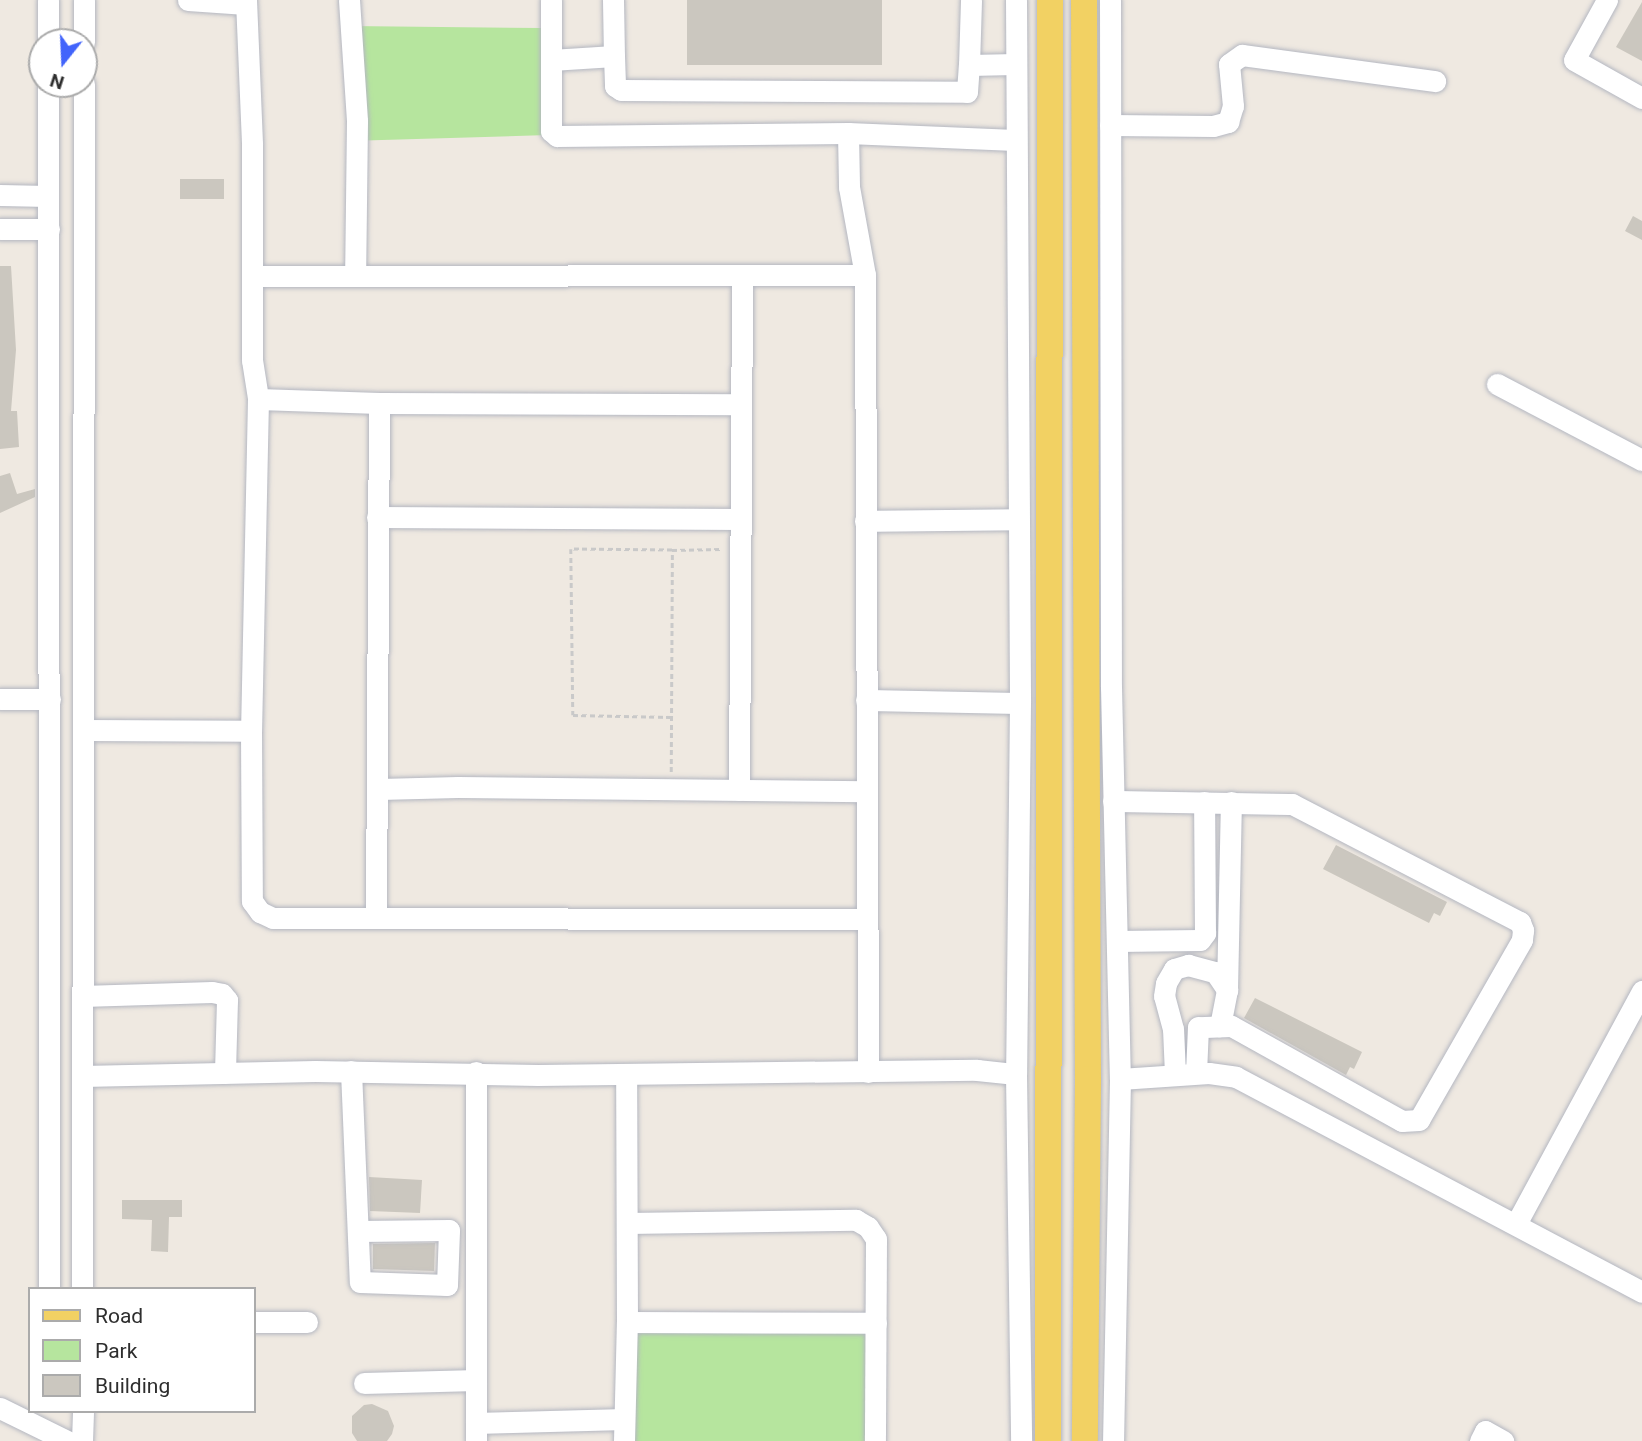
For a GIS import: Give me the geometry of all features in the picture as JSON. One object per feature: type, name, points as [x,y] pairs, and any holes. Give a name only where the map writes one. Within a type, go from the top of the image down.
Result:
[{"type":"main road","points":[[1048,1441],[1050,0]]},
{"type":"main road","points":[[1084,0],[1088,1079],[1085,1441]]},
{"type":"street","points":[[48,0],[48,28]]},
{"type":"street","points":[[84,0],[84,28]]},
{"type":"street","points":[[188,0],[246,2],[254,276],[252,359],[258,399],[251,731],[252,901],[260,912],[274,918],[867,919]]},
{"type":"street","points":[[349,0],[357,121],[355,276]]},
{"type":"street","points":[[551,0],[551,131],[556,136],[848,133],[1015,140]]},
{"type":"street","points":[[613,0],[615,86],[621,90],[967,92],[971,0]]},
{"type":"street","points":[[1016,0],[1020,703],[1016,1074],[1021,1441]]},
{"type":"street","points":[[1110,0],[1113,801],[1120,1079],[1113,1441]]},
{"type":"street","points":[[1607,0],[1574,60],[1642,98]]},
{"type":"street","points":[[1110,125],[1213,126],[1228,122],[1233,106],[1229,64],[1242,55],[1435,81]]},
{"type":"street","points":[[551,60],[614,56]]},
{"type":"street","points":[[970,65],[1016,64]]},
{"type":"street","points":[[48,98],[49,1287]]},
{"type":"street","points":[[82,1287],[84,98]]},
{"type":"street","points":[[848,133],[849,187],[865,275],[868,1072]]},
{"type":"street","points":[[0,195],[48,196]]},
{"type":"street","points":[[0,229],[49,229]]},
{"type":"street","points":[[254,276],[865,275]]},
{"type":"street","points":[[739,790],[742,277]]},
{"type":"street","points":[[1497,384],[1642,460]]},
{"type":"street","points":[[258,399],[379,404],[740,404]]},
{"type":"street","points":[[376,917],[379,789],[379,404]]},
{"type":"street","points":[[377,517],[740,519]]},
{"type":"street","points":[[865,521],[1018,519]]},
{"type":"street","points":[[50,632],[83,632]]},
{"type":"street","points":[[0,699],[50,698]]},
{"type":"street","points":[[866,700],[1020,703]]},
{"type":"street","points":[[84,730],[251,731]]},
{"type":"street","points":[[379,789],[866,791]]},
{"type":"street","points":[[1113,801],[1277,802],[1306,809],[1520,922],[1523,930],[1522,940],[1419,1120],[1410,1122],[1231,1026],[1198,1027],[1185,1074]]},
{"type":"street","points":[[1117,941],[1200,940],[1205,933],[1204,802]]},
{"type":"street","points":[[1220,1026],[1227,990],[1231,802]]},
{"type":"street","points":[[1185,1074],[1164,996],[1166,983],[1174,969],[1188,965],[1215,972],[1227,990]]},
{"type":"street","points":[[1516,1224],[1642,991]]},
{"type":"street","points":[[82,996],[212,992],[222,995],[227,1000],[225,1073]]},
{"type":"street","points":[[82,1076],[351,1072],[626,1074],[977,1070],[1016,1074]]},
{"type":"street","points":[[351,1072],[360,1282],[447,1285],[449,1230],[358,1231]]},
{"type":"street","points":[[476,1072],[476,1432],[624,1419]]},
{"type":"street","points":[[624,1441],[627,1322],[626,1074]]},
{"type":"street","points":[[1120,1079],[1185,1074],[1236,1077],[1642,1292]]},
{"type":"street","points":[[627,1223],[862,1222],[876,1239],[875,1441]]},
{"type":"street","points":[[256,1322],[307,1322]]},
{"type":"street","points":[[627,1322],[876,1323]]},
{"type":"street","points":[[364,1383],[476,1380]]},
{"type":"street","points":[[0,1408],[45,1427],[67,1441]]},
{"type":"street","points":[[82,1441],[83,1413]]},
{"type":"street","points":[[1480,1441],[1485,1431],[1503,1441]]},
{"type":"path","points":[[671,717],[573,715],[571,549],[740,548]]},
{"type":"path","points":[[670,789],[672,550]]},
{"type":"green space","points":[[349,26],[541,28],[548,135],[348,141]]},
{"type":"green space","points":[[627,1322],[876,1323],[868,1441],[630,1441]]},
{"type":"building","points":[[687,0],[882,0],[882,65],[687,65]]},
{"type":"building","points":[[1642,2],[1642,61],[1616,47]]},
{"type":"building","points":[[180,179],[224,179],[224,199],[180,199]]},
{"type":"building","points":[[1633,216],[1642,221],[1642,240],[1625,231]]},
{"type":"building","points":[[0,266],[11,266],[16,350],[11,411],[17,411],[19,447],[0,449]]},
{"type":"building","points":[[10,473],[17,494],[35,489],[35,497],[0,513],[0,476]]},
{"type":"building","points":[[1336,845],[1447,902],[1440,916],[1434,913],[1429,923],[1323,869]]},
{"type":"building","points":[[1255,998],[1362,1052],[1354,1069],[1350,1067],[1346,1075],[1244,1018]]},
{"type":"building","points":[[369,1177],[422,1180],[420,1213],[370,1211]]},
{"type":"building","points":[[122,1200],[182,1200],[182,1217],[169,1217],[168,1252],[151,1251],[152,1220],[122,1219]]},
{"type":"building","points":[[435,1243],[434,1271],[373,1269],[373,1244]]},
{"type":"building","points":[[372,1404],[388,1411],[394,1426],[392,1434],[387,1441],[357,1441],[352,1433],[352,1416],[364,1405]]}]
